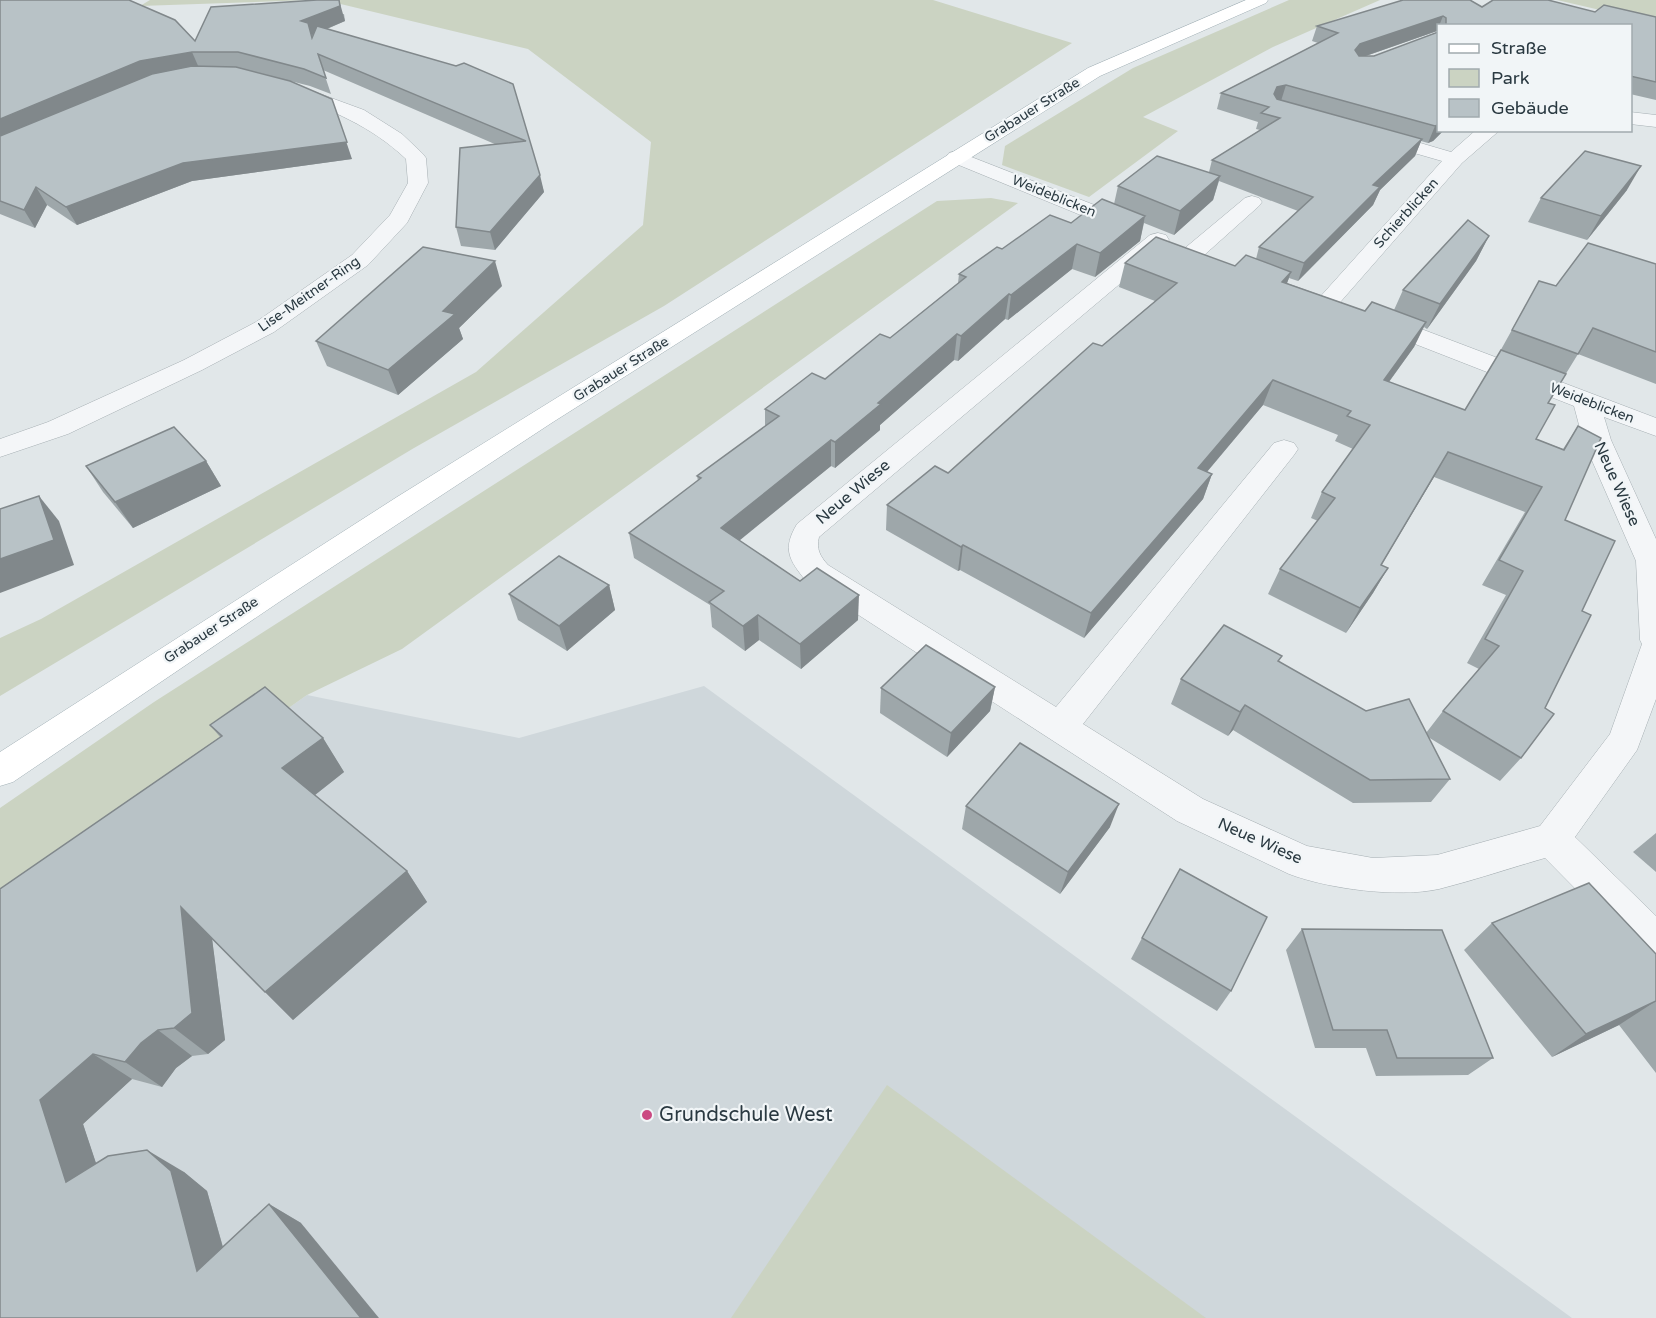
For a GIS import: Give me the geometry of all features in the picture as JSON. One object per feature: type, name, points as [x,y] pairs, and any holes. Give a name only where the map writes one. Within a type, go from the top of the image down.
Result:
[{"type":"main road","name":"Grabauer Straße","points":[[0,771],[169,657],[433,486],[1094,72],[1260,0]]},
{"type":"street","name":"Lise-Meitner-Ring","points":[[0,448],[58,428],[192,365],[265,327],[360,260],[399,218],[418,183],[416,158],[395,138],[357,114],[303,92],[273,84]]},
{"type":"street","points":[[1632,118],[1656,121]]},
{"type":"street","points":[[1357,131],[1455,159]]},
{"type":"street","name":"Schierblicken","points":[[1336,305],[1455,159],[1487,132]]},
{"type":"street","name":"Weideblicken","points":[[957,157],[1203,256],[1252,202]]},
{"type":"street","name":"Neue Wiese","points":[[1159,239],[807,531],[801,542],[803,557],[817,573],[1190,810],[1303,862],[1373,875],[1437,872],[1552,838]]},
{"type":"street","name":"Weideblicken","points":[[1336,305],[1656,428]]},
{"type":"street","name":"Neue Wiese","points":[[1585,399],[1597,440],[1650,561],[1656,640]]},
{"type":"street","points":[[1060,728],[1284,449]]},
{"type":"street","points":[[1656,650],[1625,740],[1552,838],[1656,943]]},
{"type":"shaded area","name":"Grundschule West","points":[[704,686],[1572,1318],[0,1318],[0,912],[307,695],[519,738]]},
{"type":"green space","points":[[150,0],[310,0],[140,6]]},
{"type":"green space","points":[[324,0],[933,0],[1072,43],[664,306],[414,448],[0,696],[0,638],[41,619],[476,372],[643,225],[651,142],[528,49]]},
{"type":"green space","points":[[1289,0],[1380,0],[1273,47],[1143,117],[1178,131],[1089,197],[1002,165],[1005,146],[1133,68]]},
{"type":"green space","points":[[1557,0],[1656,0],[1656,23]]},
{"type":"green space","points":[[991,198],[1018,203],[402,649],[307,695],[0,912],[0,808],[154,702],[937,201]]},
{"type":"green space","points":[[887,1085],[1206,1318],[731,1318]]},
{"type":"building","points":[[0,0],[129,0],[175,20],[195,41],[211,7],[339,0],[340,6],[301,21],[308,23],[312,38],[317,26],[456,66],[464,63],[513,84],[540,175],[490,232],[456,227],[460,148],[526,141],[318,54],[326,78],[304,69],[238,52],[192,52],[140,61],[0,119]]},
{"type":"building","points":[[1403,0],[1470,0],[1482,7],[1493,0],[1548,0],[1595,12],[1604,5],[1656,17],[1656,82],[1632,76],[1632,24],[1446,24],[1446,18],[1443,16],[1360,44],[1355,50],[1359,56],[1374,56],[1437,32],[1437,125],[1286,85],[1277,87],[1274,94],[1277,99],[1422,139],[1373,185],[1380,187],[1304,263],[1259,247],[1313,197],[1212,160],[1280,118],[1261,113],[1269,107],[1221,93],[1338,33],[1317,26]]},
{"type":"building","points":[[192,66],[236,67],[290,81],[332,99],[347,142],[183,163],[66,207],[36,187],[24,210],[0,201],[0,136],[152,74]]},
{"type":"building","points":[[1585,151],[1641,166],[1601,216],[1541,198]]},
{"type":"building","points":[[1157,156],[1220,176],[1180,211],[1118,186]]},
{"type":"building","points":[[1102,199],[1145,216],[1100,253],[1077,244],[1011,295],[1009,294],[961,336],[957,334],[878,403],[881,404],[835,442],[831,440],[721,528],[800,581],[817,568],[859,595],[800,644],[758,615],[743,626],[709,602],[724,591],[629,533],[701,478],[697,476],[779,416],[765,409],[812,373],[825,379],[880,334],[890,338],[966,277],[959,274],[997,247],[1002,249],[1050,215],[1071,223]]},
{"type":"building","points":[[1468,220],[1489,236],[1440,304],[1403,290]]},
{"type":"building","points":[[1156,237],[1235,266],[1246,255],[1291,272],[1282,282],[1365,311],[1372,302],[1426,322],[1384,380],[1465,410],[1501,350],[1566,374],[1548,403],[1555,405],[1536,439],[1564,450],[1578,426],[1601,438],[1565,520],[1615,541],[1582,611],[1591,615],[1545,708],[1554,714],[1521,758],[1443,711],[1499,646],[1485,639],[1523,571],[1499,560],[1542,487],[1448,452],[1381,565],[1388,568],[1360,608],[1280,569],[1335,498],[1322,492],[1370,425],[1347,416],[1351,411],[1273,380],[1198,468],[1212,474],[1091,613],[963,545],[961,547],[887,505],[935,466],[948,473],[1093,343],[1102,346],[1177,283],[1125,263]]},
{"type":"building","points":[[1588,243],[1656,264],[1656,352],[1593,328],[1578,354],[1512,330],[1539,281],[1556,286]]},
{"type":"building","points":[[423,247],[495,261],[443,311],[455,314],[388,370],[316,341]]},
{"type":"building","points":[[174,427],[206,461],[115,502],[86,466]]},
{"type":"building","points":[[39,496],[54,540],[0,559],[0,509]]},
{"type":"building","points":[[559,556],[609,585],[559,626],[509,594]]},
{"type":"building","points":[[1224,625],[1282,656],[1278,661],[1366,711],[1409,699],[1450,779],[1370,780],[1245,705],[1240,712],[1181,679]]},
{"type":"building","points":[[926,645],[995,687],[951,733],[881,688]]},
{"type":"building","points":[[265,687],[323,738],[282,768],[407,871],[265,992],[181,907],[192,1013],[174,1028],[158,1030],[141,1043],[125,1062],[93,1054],[40,1100],[66,1182],[108,1156],[147,1150],[171,1171],[197,1271],[269,1204],[361,1318],[0,1318],[0,889],[222,736],[210,725]]},
{"type":"building","points":[[1020,743],[1119,804],[1068,872],[966,806]]},
{"type":"building","points":[[1180,869],[1267,917],[1231,991],[1142,938]]},
{"type":"building","points":[[1589,883],[1656,954],[1656,1001],[1586,1034],[1492,923]]},
{"type":"building","points":[[1302,929],[1442,930],[1493,1058],[1397,1058],[1387,1030],[1333,1030]]},
{"type":"place","name":"Grundschule West","points":[[647,1115]]}]
